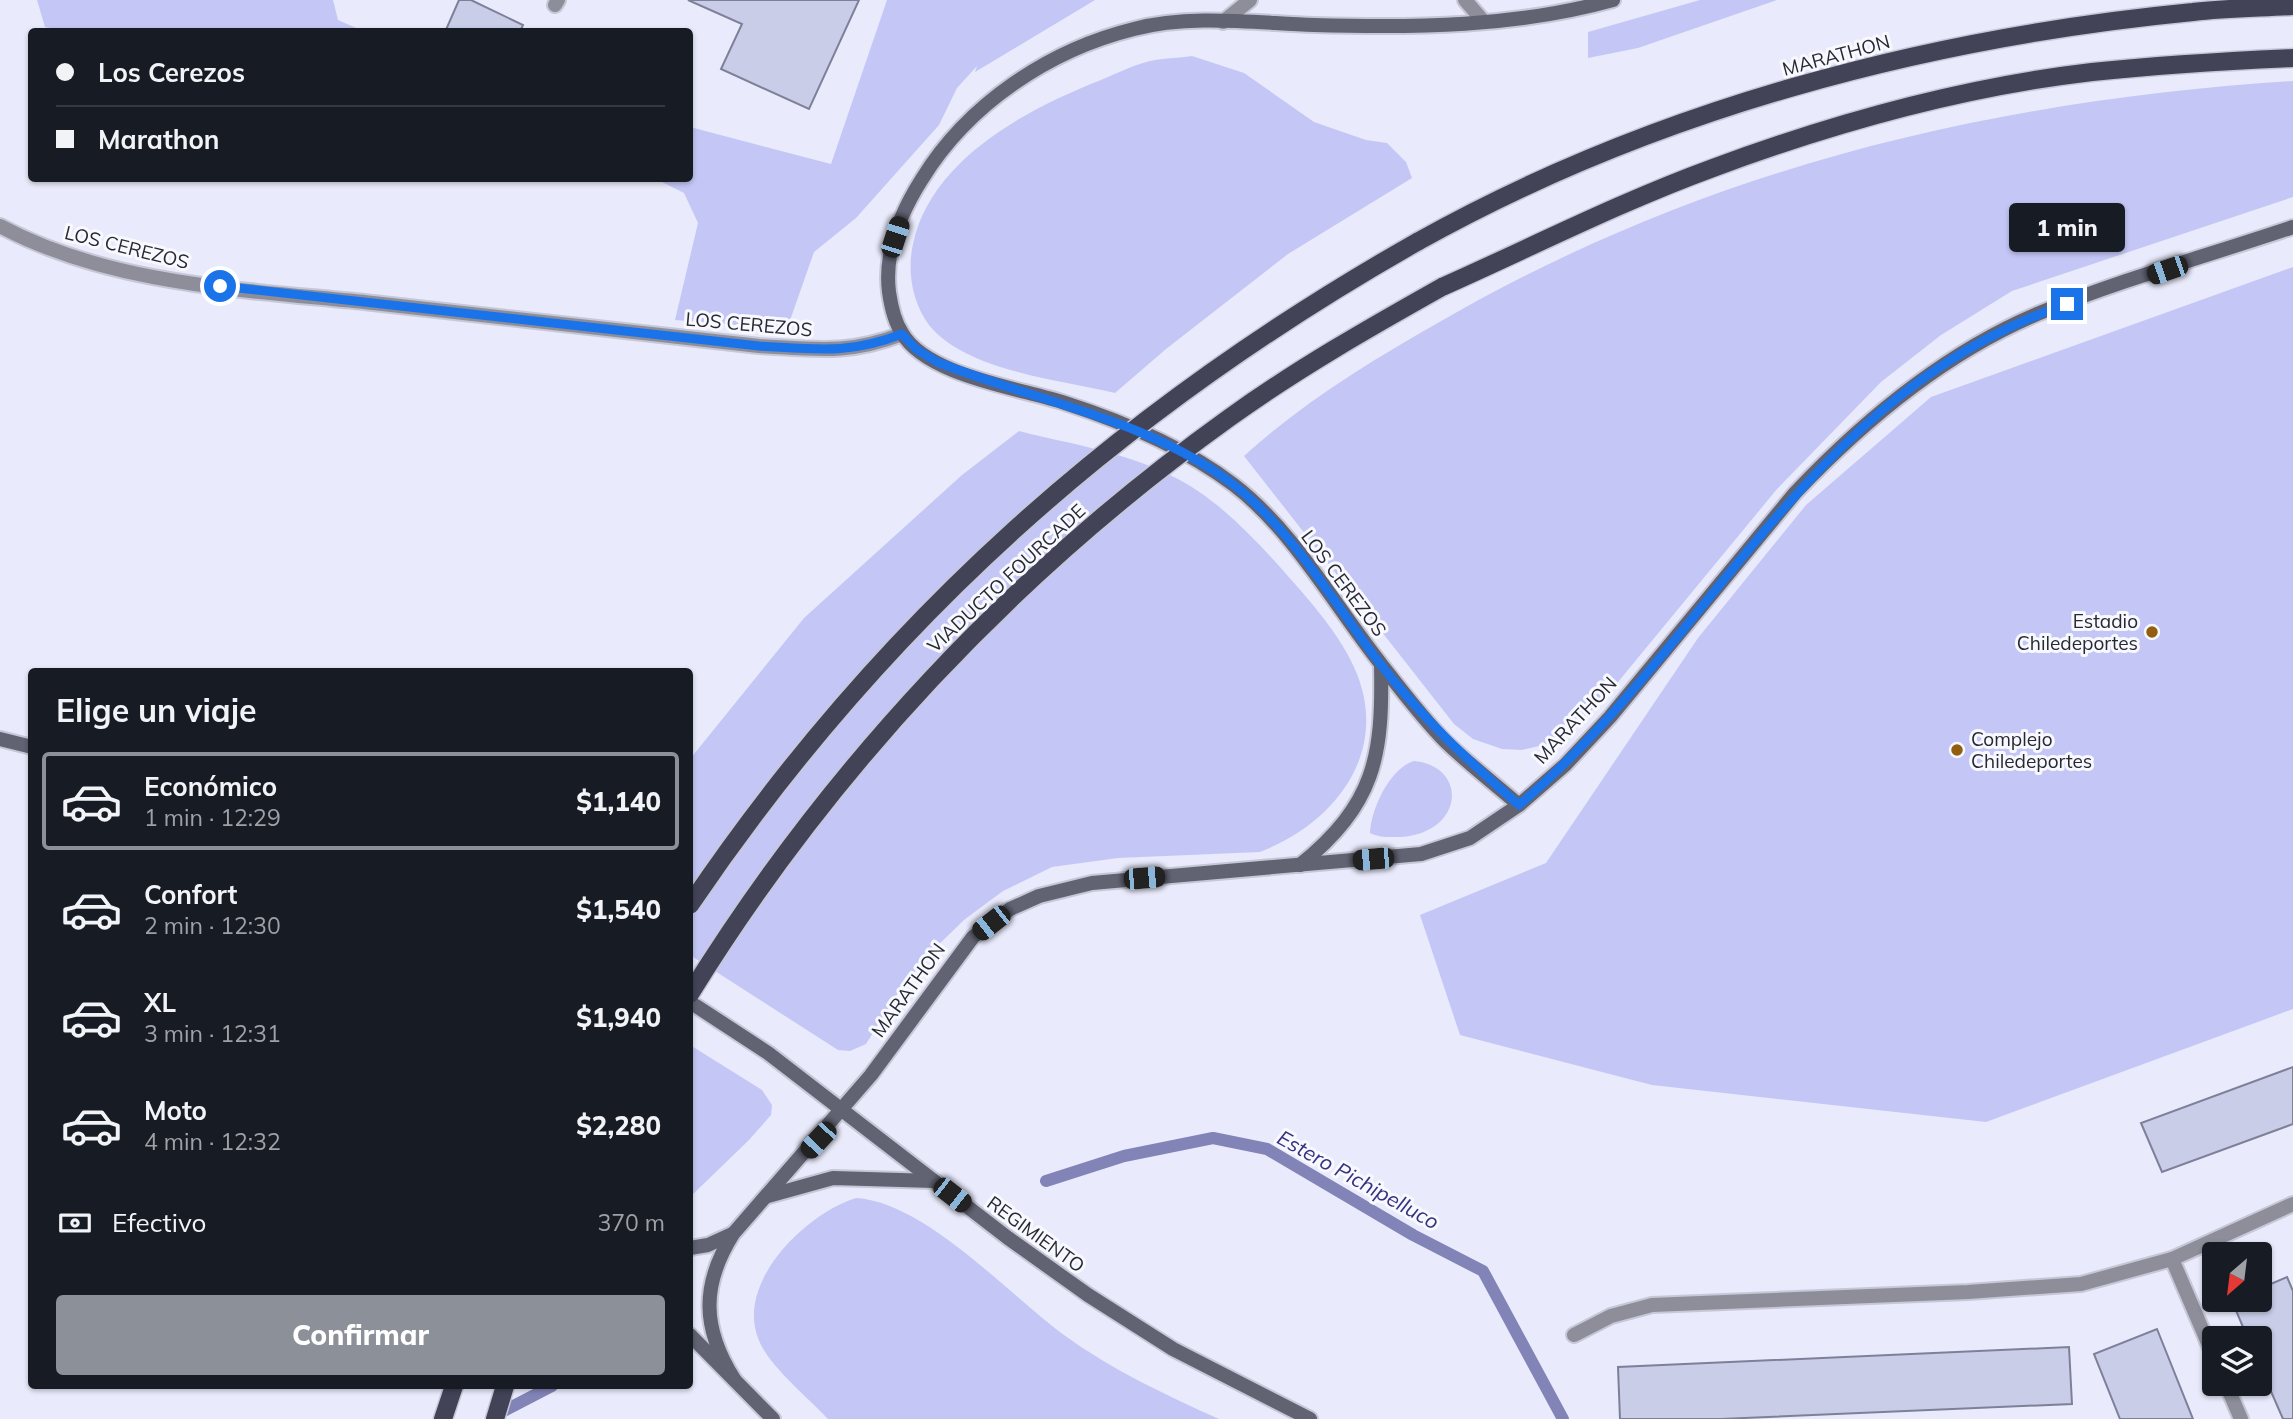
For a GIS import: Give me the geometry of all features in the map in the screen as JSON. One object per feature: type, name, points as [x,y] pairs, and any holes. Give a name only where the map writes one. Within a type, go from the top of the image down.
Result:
[{"type":"main road","name":"MARATHON","points":[[1417,242],[1523,187],[1609,151],[1763,97],[1838,74],[1966,45],[2081,26],[2193,12],[2293,6]]},
{"type":"main road","name":"VIADUCTO FOURCADE","points":[[693,990],[764,881],[866,750],[978,629],[1100,518],[1231,417],[1311,364],[1442,287],[1603,212],[1676,183],[1792,141],[1870,118],[1959,96],[2090,72],[2293,58]]},
{"type":"main road","name":"VIADUCTO FOURCADE","points":[[693,901],[761,804],[812,739],[869,673],[992,548],[1057,490],[1194,382],[1330,292],[1417,242]]},
{"type":"main road","points":[[443,1419],[453,1389]]},
{"type":"main road","points":[[495,1419],[504,1389]]},
{"type":"street","points":[[1223,22],[1250,0]]},
{"type":"street","points":[[1465,0],[1484,22]]},
{"type":"street","points":[[902,334],[892,310],[888,284],[890,253],[900,221],[917,187],[934,159],[957,132],[1026,74],[1072,51],[1139,27],[1169,23],[1398,27],[1484,22],[1558,13],[1613,0]]},
{"type":"street","name":"LOS CEREZOS","points":[[0,226],[27,240],[98,262],[175,281],[759,346],[834,351],[870,347],[902,334],[916,349],[937,362],[1126,425],[1183,451],[1234,485],[1282,532],[1381,664],[1447,742],[1519,805]]},
{"type":"street","name":"MARATHON","points":[[734,1379],[720,1357],[709,1306],[717,1259],[733,1234],[844,1109],[973,937],[1010,909],[1039,896],[1092,883],[1421,854],[1470,838],[1519,805],[1565,765],[1610,717],[1795,493],[1827,459],[1898,397],[1992,337],[2041,313],[2293,227]]},
{"type":"street","name":"LOS CEREZOS","points":[[1300,865],[1328,843],[1350,817],[1372,771],[1382,721],[1381,664]]},
{"type":"street","points":[[0,739],[28,746]]},
{"type":"street","name":"REGIMIENTO","points":[[693,1005],[768,1053],[1088,1295],[1173,1349],[1310,1419]]},
{"type":"street","points":[[766,1196],[833,1178],[934,1181]]},
{"type":"street","points":[[1574,1335],[1611,1316],[1652,1305],[1968,1292],[2081,1284],[2172,1259],[2293,1204]]},
{"type":"street","points":[[693,1248],[708,1245],[733,1234]]},
{"type":"street","points":[[2172,1259],[2202,1329]]},
{"type":"street","points":[[693,1338],[773,1419]]},
{"type":"street","points":[[2231,1396],[2241,1419]]},
{"type":"shaded area","points":[[37,0],[333,0],[338,20],[356,28],[50,28],[45,27]]},
{"type":"shaded area","points":[[887,0],[1095,0],[975,72],[977,66],[957,88],[939,125],[856,218],[814,252],[787,329],[675,320],[698,223],[684,193],[662,182],[693,182],[693,128],[831,164]]},
{"type":"shaded area","points":[[1700,0],[1777,0],[1638,48],[1588,58],[1588,32]]},
{"type":"shaded area","points":[[1192,56],[1244,73],[1314,122],[1366,140],[1387,143],[1406,162],[1412,178],[1288,254],[1166,349],[1115,393],[1015,371],[966,353],[945,341],[929,325],[918,306],[912,286],[911,254],[923,214],[940,187],[961,162],[1014,122],[1072,92],[1141,63]]},
{"type":"shaded area","points":[[2293,81],[2293,197],[2012,291],[1941,335],[1881,382],[1777,489],[1604,699],[1557,742],[1522,750],[1502,749],[1473,739],[1454,724],[1244,456],[1336,385],[1436,324],[1537,270],[1639,223],[1744,184],[1850,152],[1957,126],[2067,106],[2179,91]]},
{"type":"shaded area","name":"Complejo Chiledeportes","points":[[2293,267],[2293,1009],[1986,1122],[1652,1085],[1460,1035],[1420,915],[1546,863],[1698,638],[1806,505],[1931,397]]},
{"type":"shaded area","points":[[1019,431],[1135,461],[1172,476],[1203,494],[1243,528],[1280,567],[1333,631],[1357,674],[1365,704],[1366,732],[1360,759],[1348,783],[1331,805],[1310,824],[1286,840],[1260,852],[1118,858],[1052,867],[1003,891],[964,920],[930,953],[901,988],[866,1044],[850,1051],[838,1050],[693,957],[693,755],[804,618],[962,475]]},
{"type":"shaded area","points":[[1414,761],[1432,765],[1444,774],[1452,799],[1447,812],[1438,824],[1422,833],[1401,837],[1370,833],[1383,791],[1397,772]]},
{"type":"shaded area","points":[[693,1047],[762,1090],[772,1105],[771,1115],[693,1194]]},
{"type":"shaded area","points":[[856,1198],[882,1203],[910,1215],[965,1253],[1082,1348],[1140,1381],[1219,1419],[828,1419],[770,1359],[758,1338],[754,1316],[757,1294],[766,1273],[780,1252],[817,1218]]},
{"type":"building","points":[[459,0],[471,0],[523,25],[522,28],[447,28]]},
{"type":"building","points":[[688,0],[859,0],[809,109],[721,69],[742,24]]},
{"type":"building","points":[[2293,1067],[2293,1124],[2162,1172],[2141,1123]]},
{"type":"building","points":[[2287,1277],[2293,1291],[2293,1419],[2283,1419],[2272,1394],[2272,1326],[2243,1326],[2237,1312],[2272,1312],[2272,1283]]},
{"type":"building","points":[[2157,1329],[2193,1419],[2120,1419],[2094,1354]]},
{"type":"building","points":[[2069,1347],[2072,1404],[1721,1419],[1620,1419],[1618,1367]]},
{"type":"waterway","name":"Estero Pichipelluco","points":[[1046,1181],[1124,1156],[1213,1138],[1267,1149],[1413,1235],[1483,1271],[1563,1419]]},
{"type":"waterway","name":"Estero Pichipelluco","points":[[494,1416],[546,1389]]},
{"type":"place","name":"Estadio Chiledeportes","points":[[2152,632]]},
{"type":"place","name":"Complejo Chiledeportes","points":[[1957,750]]},
{"type":"route","points":[[220,286],[759,346],[834,351],[870,347],[902,334],[916,349],[937,362],[977,378],[1066,403],[1126,425],[1183,451],[1234,485],[1259,506],[1282,532],[1381,664],[1447,742],[1519,805],[1565,765],[1610,717],[1795,493],[1844,443],[1898,397],[1944,366],[1992,337],[2041,313],[2067,304]]}]
